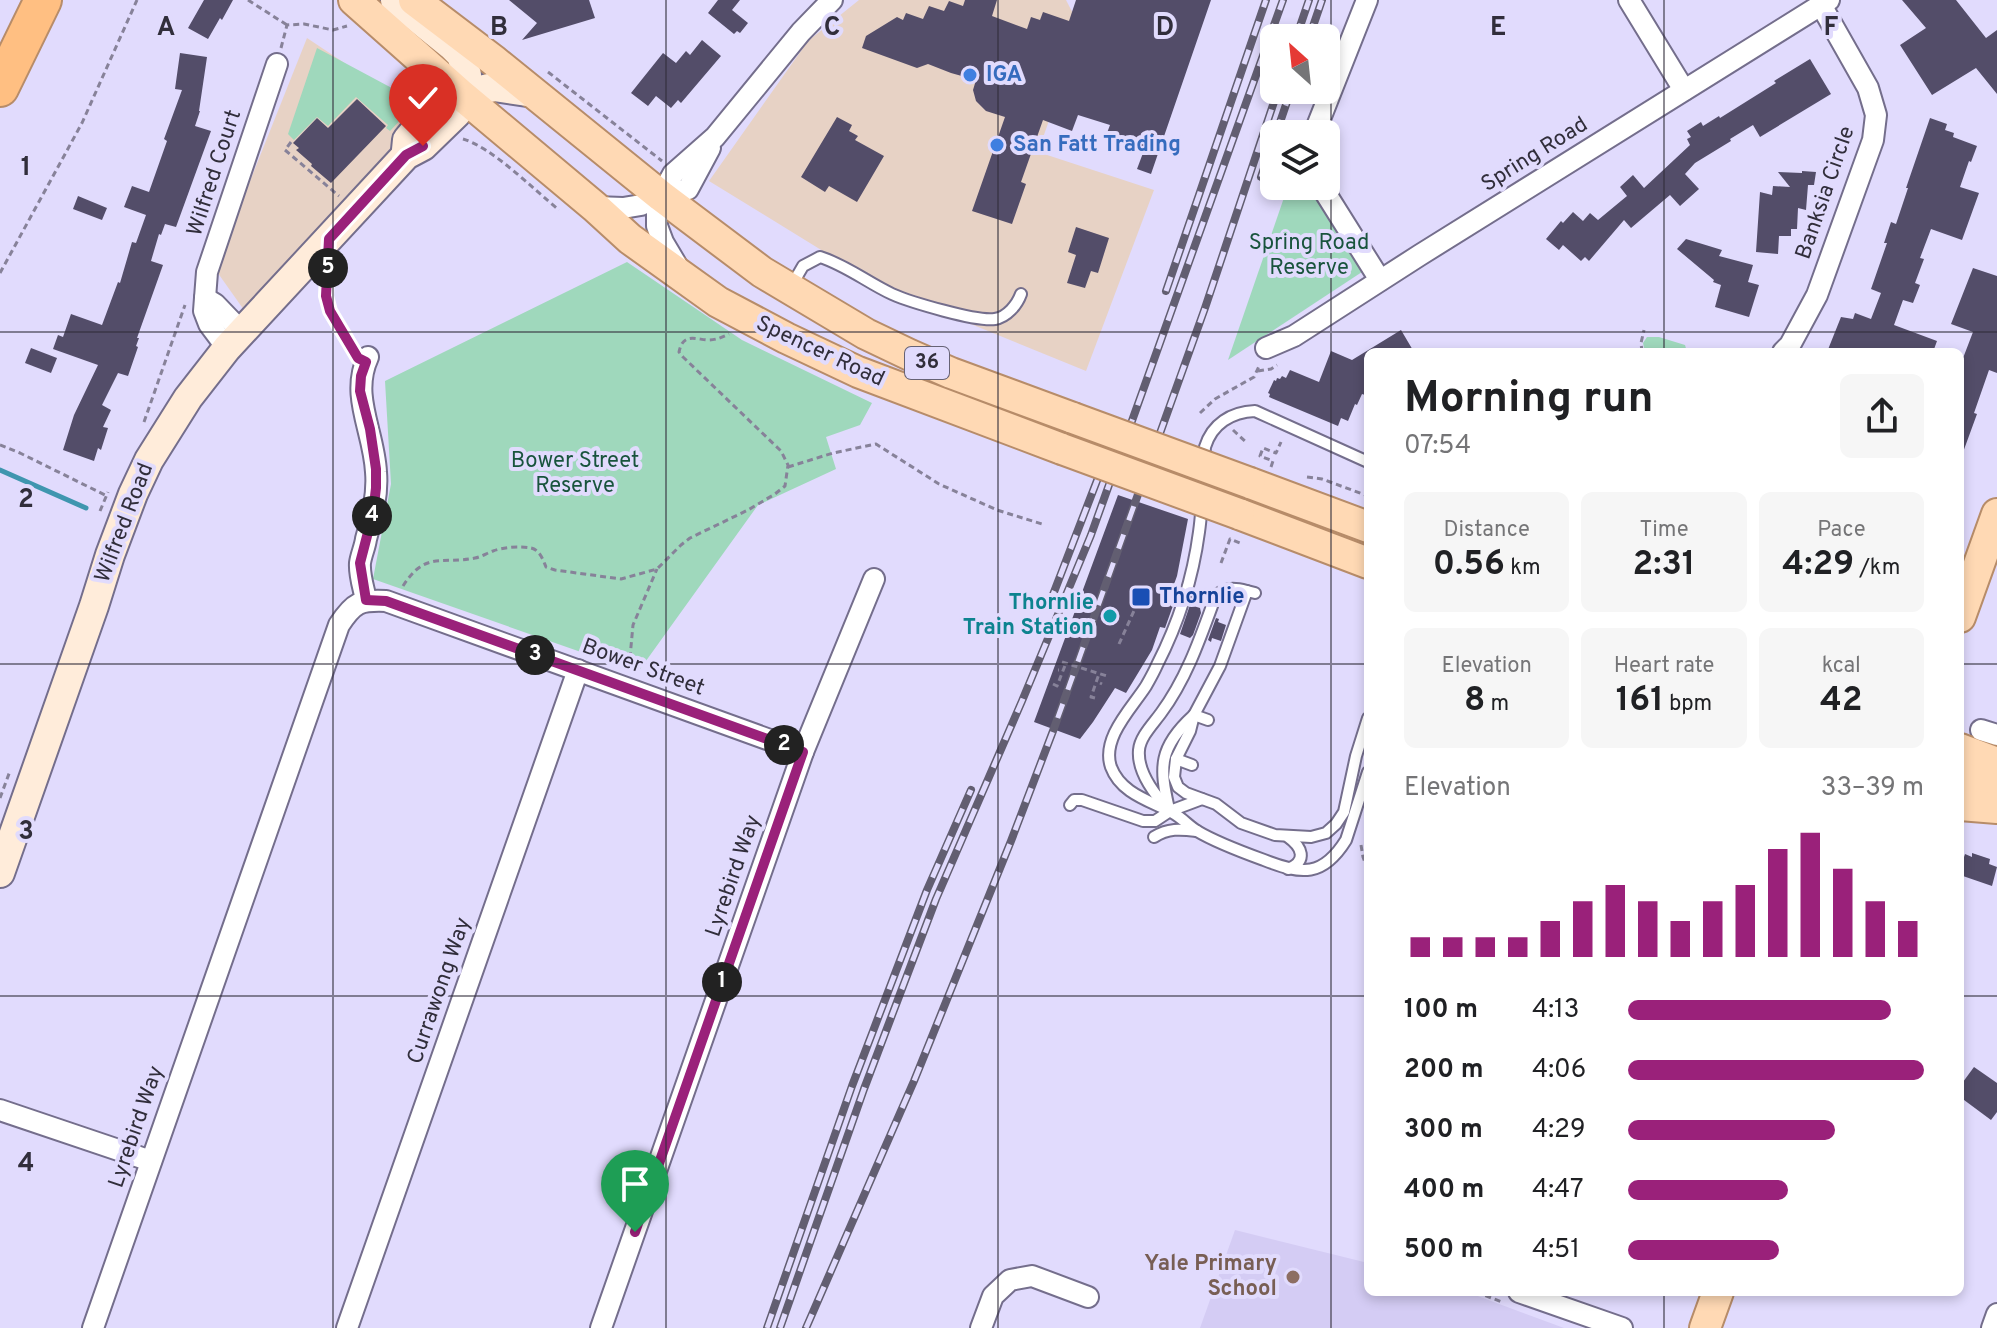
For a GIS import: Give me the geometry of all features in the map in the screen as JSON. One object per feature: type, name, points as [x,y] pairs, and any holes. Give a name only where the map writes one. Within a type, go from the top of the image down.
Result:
[{"type":"highway","points":[[0,88],[43,0]]},
{"type":"main road","name":"Wilfred Road","points":[[0,873],[110,555],[133,494],[167,428],[234,340],[406,155],[423,146],[457,113],[467,75],[461,55],[395,0]]},
{"type":"main road","name":"Spencer Road","points":[[414,0],[762,272],[866,334],[951,373],[1073,418],[1260,477],[1364,525]]},
{"type":"main road","name":"Spencer Road","points":[[354,12],[460,94],[630,239],[718,302],[858,372],[1062,449],[1243,524],[1364,562]]},
{"type":"main road","points":[[460,94],[494,87],[534,93]]},
{"type":"main road","points":[[790,289],[787,312],[799,327],[907,377],[938,403]]},
{"type":"main road","points":[[1964,606],[1997,514]]},
{"type":"main road","points":[[1979,738],[1997,763]]},
{"type":"main road","points":[[1964,778],[1997,791]]},
{"type":"main road","points":[[1964,805],[1997,808]]},
{"type":"main road","points":[[1705,1328],[1717,1296]]},
{"type":"street","points":[[687,281],[673,261],[657,226],[661,196],[673,174],[715,137],[801,32],[832,0]]},
{"type":"street","points":[[1320,120],[1367,0]]},
{"type":"street","points":[[1629,0],[1684,90]]},
{"type":"street","name":"Spring Road","points":[[1266,348],[1294,336],[1825,2]]},
{"type":"street","name":"Banksia Circle","points":[[1787,348],[1817,295],[1873,140],[1876,115],[1868,88],[1825,2]]},
{"type":"street","name":"Wilfred Court","points":[[195,301],[277,64]]},
{"type":"street","points":[[595,207],[641,205],[661,196]]},
{"type":"street","points":[[1338,200],[1380,280]]},
{"type":"street","points":[[195,301],[215,304],[234,340]]},
{"type":"street","points":[[366,600],[360,563],[376,488],[370,429],[360,391],[367,359]]},
{"type":"street","name":"Lyrebird Way","points":[[601,1328],[803,752],[874,579]]},
{"type":"street","name":"Lyrebird Way","points":[[93,1328],[339,625],[349,610],[366,600]]},
{"type":"street","name":"Bower Street","points":[[366,600],[386,601],[803,752]]},
{"type":"street","name":"Currawong Way","points":[[347,1328],[578,670]]},
{"type":"street","points":[[0,1110],[151,1161]]},
{"type":"street","points":[[981,1328],[993,1296],[1010,1280],[1032,1276],[1088,1297]]},
{"type":"street","points":[[1530,1296],[1622,1328]]},
{"type":"street","points":[[1992,1328],[1997,1314]]},
{"type":"lane","points":[[790,289],[803,266],[820,257],[894,294],[959,314],[993,320],[1004,316],[1018,302],[1021,294]]},
{"type":"lane","points":[[1170,811],[1132,793],[1111,767],[1110,752],[1113,738],[1164,652],[1188,584],[1200,530],[1208,435],[1230,416],[1255,411],[1364,460]]},
{"type":"lane","points":[[1170,811],[1162,761],[1182,726],[1194,715],[1220,677],[1251,592],[1234,588],[1216,595],[1175,695],[1145,734],[1139,747],[1139,766],[1158,798],[1170,811],[1197,831],[1288,869],[1315,870],[1330,862],[1346,840],[1364,784]]},
{"type":"lane","points":[[1194,715],[1208,720]]},
{"type":"lane","points":[[1194,715],[1176,759],[1174,777],[1178,787],[1216,804],[1241,823],[1288,837],[1311,837],[1326,833],[1336,824],[1344,812],[1364,731]]},
{"type":"lane","points":[[1176,759],[1192,765]]},
{"type":"lane","points":[[1070,805],[1074,800],[1082,800],[1143,821],[1155,821],[1170,811],[1202,799]]},
{"type":"lane","points":[[1155,821],[1152,830],[1154,837],[1174,829],[1197,831]]},
{"type":"lane","points":[[1288,837],[1297,843],[1301,856],[1298,863],[1288,869]]},
{"type":"path","points":[[0,273],[82,123],[137,0]]},
{"type":"path","points":[[248,0],[287,25],[304,24],[333,30],[354,12]]},
{"type":"path","points":[[277,64],[287,25]]},
{"type":"path","points":[[291,142],[285,150],[342,199]]},
{"type":"path","points":[[329,239],[326,296],[330,311],[358,358],[367,359]]},
{"type":"path","points":[[141,429],[181,312],[195,301]]},
{"type":"path","points":[[625,688],[629,676],[633,625],[657,569],[690,538],[748,510],[785,486],[788,467],[781,451],[679,352],[681,344],[687,339],[719,339],[737,329]]},
{"type":"path","points":[[1642,348],[1644,330]]},
{"type":"path","points":[[1200,413],[1215,399],[1254,377],[1266,348]]},
{"type":"path","points":[[1260,477],[1273,461],[1260,456],[1263,448],[1276,453],[1281,442]]},
{"type":"path","points":[[788,467],[876,444],[939,484],[997,510],[1042,524]]},
{"type":"path","points":[[0,445],[106,495],[113,487]]},
{"type":"path","points":[[1221,563],[1230,539],[1240,543],[1243,524]]},
{"type":"path","points":[[399,592],[410,575],[431,561],[476,558],[505,548],[532,548],[538,551],[546,567],[610,579],[657,569]]},
{"type":"path","points":[[1119,644],[1138,602],[1151,606]]},
{"type":"path","points":[[1054,684],[1057,686],[1064,662],[1107,676]]},
{"type":"path","points":[[1094,698],[1091,697],[1100,683],[1099,674]]},
{"type":"path","points":[[1360,843],[1364,860]]},
{"type":"shaded area","points":[[859,0],[1066,0],[1081,29],[1038,152],[1154,190],[1086,371],[883,288],[709,181],[808,41]]},
{"type":"shaded area","points":[[307,38],[430,120],[244,310],[215,269]]},
{"type":"shaded area","name":"Yale Primary School","points":[[1235,1230],[1364,1262],[1364,1296],[1478,1296],[1564,1328],[1200,1328]]},
{"type":"green space","points":[[317,48],[403,94],[406,114],[390,131],[386,128],[388,125],[356,97],[328,126],[317,117],[294,140],[288,134]]},
{"type":"green space","name":"Spring Road Reserve","points":[[1283,200],[1325,200],[1365,270],[1228,360]]},
{"type":"green space","name":"Bower Street Reserve","points":[[627,262],[742,340],[872,403],[860,425],[826,437],[836,469],[758,505],[638,672],[373,579],[391,484],[385,381]]},
{"type":"green space","points":[[1647,337],[1659,337],[1685,345],[1686,348],[1644,348]]},
{"type":"building","points":[[204,0],[233,0],[208,39],[188,28]]},
{"type":"building","points":[[509,0],[589,0],[595,18],[522,40],[537,23]]},
{"type":"building","points":[[718,0],[740,0],[732,10],[748,23],[740,33],[737,31],[734,34],[708,13]]},
{"type":"building","points":[[965,0],[997,0],[992,16],[1027,29],[1031,17],[1040,20],[1043,12],[1069,21],[1076,0],[1211,0],[1151,174],[1137,169],[1143,153],[1104,141],[1110,125],[1078,115],[1072,131],[1043,120],[1021,182],[1026,184],[1012,224],[972,211],[1005,117],[986,111],[976,101],[973,90],[976,80],[928,64],[917,68],[862,48],[866,36],[897,17],[903,20],[906,13],[923,19],[929,6],[944,11],[949,1],[963,6]]},
{"type":"building","points":[[1902,0],[1956,0],[1986,38],[1997,30],[1997,94],[1976,68],[1932,95],[1900,45],[1926,28]]},
{"type":"building","points":[[702,40],[721,56],[681,103],[678,100],[671,108],[656,96],[648,106],[631,93],[663,53],[676,63],[686,51],[690,55]]},
{"type":"building","points":[[180,53],[207,57],[195,126],[211,131],[176,227],[165,224],[159,234],[151,261],[163,265],[137,338],[138,347],[128,376],[118,373],[102,405],[111,410],[103,427],[108,428],[101,450],[98,448],[94,461],[63,450],[74,415],[98,365],[53,349],[58,335],[63,337],[71,314],[102,325],[120,283],[132,242],[136,243],[146,215],[124,207],[132,186],[149,192],[182,90],[175,89]]},
{"type":"building","points":[[1810,59],[1831,94],[1760,137],[1753,125],[1695,163],[1685,174],[1699,189],[1680,206],[1670,195],[1631,228],[1624,220],[1589,261],[1585,257],[1581,261],[1563,245],[1559,250],[1546,239],[1573,212],[1583,221],[1590,213],[1598,220],[1627,196],[1620,187],[1633,175],[1644,188],[1690,145],[1687,139],[1691,137],[1687,131],[1701,122],[1703,126],[1720,118]]},
{"type":"building","points":[[357,99],[386,126],[331,183],[311,166],[293,143],[317,118],[328,128]]},
{"type":"building","points":[[837,117],[852,125],[849,131],[858,136],[855,140],[884,156],[857,202],[829,186],[825,192],[801,177]]},
{"type":"building","points":[[1930,118],[1947,124],[1945,130],[1954,133],[1953,137],[1977,146],[1960,187],[1979,193],[1962,240],[1931,229],[1915,283],[1920,285],[1913,303],[1903,300],[1894,325],[1937,341],[1934,348],[1829,348],[1841,317],[1853,319],[1855,313],[1871,319],[1881,293],[1871,289],[1891,222],[1896,224]]},
{"type":"building","points":[[1778,172],[1816,172],[1814,185],[1808,185],[1806,210],[1798,208],[1797,229],[1791,229],[1791,236],[1779,236],[1778,254],[1756,252],[1760,192],[1772,195],[1773,186],[1790,187]]},
{"type":"building","points":[[78,196],[107,208],[102,220],[73,209]]},
{"type":"building","points":[[1076,227],[1109,238],[1098,273],[1091,271],[1085,288],[1067,283],[1076,255],[1068,252]]},
{"type":"building","points":[[1686,239],[1722,250],[1719,256],[1753,265],[1748,282],[1759,285],[1749,317],[1715,307],[1721,285],[1713,282],[1677,249]]},
{"type":"building","points":[[1973,268],[1997,276],[1997,373],[1989,370],[1964,450],[1964,356],[1973,332],[1951,324]]},
{"type":"building","points":[[1401,330],[1412,348],[1372,348]]},
{"type":"building","points":[[31,348],[57,358],[51,373],[25,363]]},
{"type":"building","points":[[1331,351],[1352,360],[1364,353],[1364,395],[1355,404],[1348,421],[1341,418],[1338,426],[1269,397],[1274,380],[1282,376],[1286,378],[1290,370],[1319,382]]},
{"type":"building","name":"Thornlie Train Station","points":[[1118,495],[1188,519],[1177,576],[1169,598],[1175,600],[1165,628],[1160,627],[1152,650],[1126,693],[1115,688],[1080,739],[1034,722]]},
{"type":"building","points":[[1190,605],[1200,608],[1201,613],[1190,638],[1180,634]]},
{"type":"building","points":[[1216,618],[1226,625],[1221,641],[1212,638],[1211,642],[1208,640]]},
{"type":"building","points":[[1972,853],[1990,859],[1989,864],[1997,867],[1992,886],[1964,876],[1965,854],[1972,857]]},
{"type":"building","points":[[1974,1067],[1997,1083],[1997,1112],[1991,1120],[1964,1100],[1964,1081]]},
{"type":"waterway","points":[[0,470],[86,508]]},
{"type":"railway","points":[[1166,291],[1266,0]]},
{"type":"railway","points":[[780,1328],[864,1089],[936,899],[1091,535],[1283,0]]},
{"type":"railway","points":[[1301,24],[1309,0]]},
{"type":"railway","points":[[1314,24],[1322,0]]},
{"type":"railway","points":[[806,1328],[914,1081],[1053,731],[1205,308],[1273,104]]},
{"type":"railway","points":[[1281,120],[1286,104]]},
{"type":"railway","points":[[1049,605],[1108,452]]},
{"type":"railway","points":[[767,1328],[852,1086],[927,890],[971,790]]},
{"type":"place","name":"IGA","points":[[970,75]]},
{"type":"place","name":"San Fatt Trading","points":[[997,145]]},
{"type":"place","name":"Thornlie","points":[[1141,597]]},
{"type":"place","name":"Thornlie Train Station","points":[[1110,616]]},
{"type":"place","name":"Yale Primary School","points":[[1293,1277]]},
{"type":"route","points":[[423,146],[406,155],[329,239],[326,296],[330,311],[358,358],[366,362],[360,391],[370,429],[376,488],[360,563],[366,600],[386,601],[803,752],[635,1232]]}]
